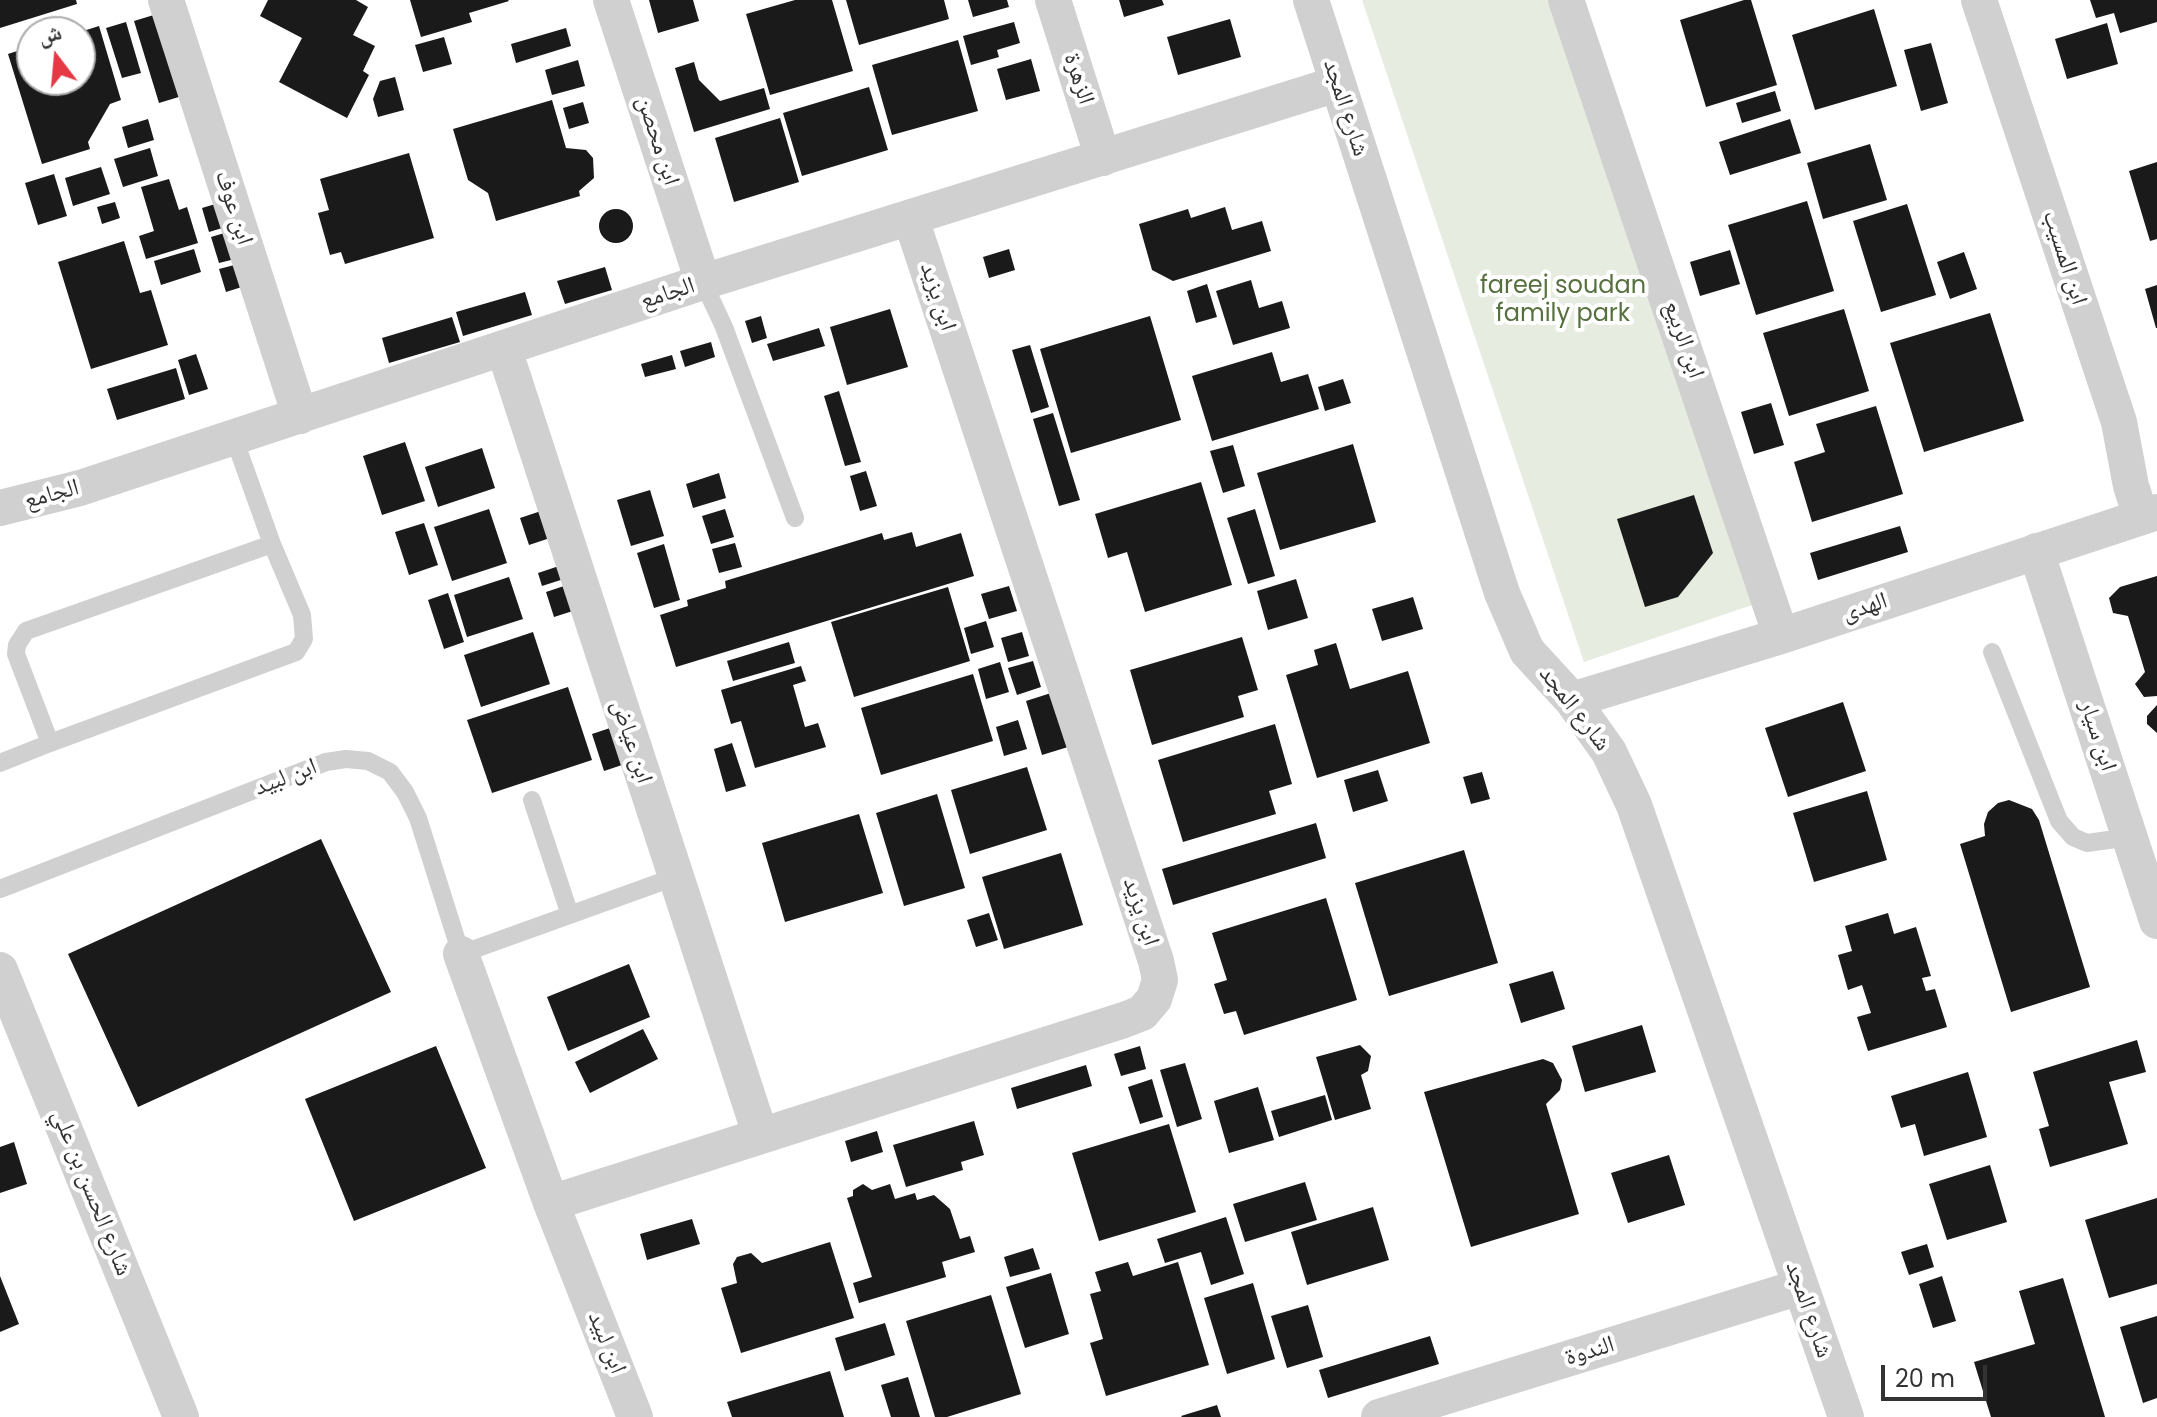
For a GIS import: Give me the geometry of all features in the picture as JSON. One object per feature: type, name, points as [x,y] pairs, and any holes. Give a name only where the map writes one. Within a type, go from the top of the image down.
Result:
[{"type":"street","name":"ابن عوف","points":[[166,0],[300,416]]},
{"type":"street","name":"ابن محصن","points":[[611,0],[703,282]]},
{"type":"street","name":"الزهرة","points":[[1053,0],[1103,158]]},
{"type":"street","name":"شارع المجد","points":[[1311,0],[1502,593],[1527,651],[1572,700],[1609,752],[1639,818],[1846,1417]]},
{"type":"street","name":"ابن الربيع","points":[[1566,0],[1781,636]]},
{"type":"street","name":"ابن المسيب","points":[[1979,0],[2119,422],[2131,486],[2149,514]]},
{"type":"street","name":"الجامع","points":[[0,508],[80,488],[703,282],[1337,84]]},
{"type":"street","name":"ابن يزيد","points":[[551,1203],[1142,1013],[1154,999],[1160,980],[1156,961],[911,219]]},
{"type":"street","name":"ابن عياض","points":[[504,349],[760,1134]]},
{"type":"street","name":"الهدى","points":[[1572,700],[1781,636],[2149,514]]},
{"type":"street","name":"ابن سيار","points":[[2036,551],[2157,921]]},
{"type":"street","name":"ابن لبيد","points":[[461,954],[551,1203],[635,1417]]},
{"type":"street","name":"شارع الحسن بن علي","points":[[0,970],[181,1417]]},
{"type":"street","name":"الندوة","points":[[1379,1417],[1800,1287]]},
{"type":"lane","points":[[703,282],[724,327],[795,518]]},
{"type":"lane","points":[[0,763],[296,652],[304,639],[302,615],[272,544],[234,438]]},
{"type":"lane","points":[[50,743],[16,654],[17,645],[26,631],[272,544]]},
{"type":"lane","points":[[1992,652],[2059,821],[2073,837],[2087,843],[2130,837]]},
{"type":"lane","name":"ابن لبيد","points":[[0,889],[326,762],[368,761],[390,772],[418,818],[461,954]]},
{"type":"lane","points":[[532,800],[570,915]]},
{"type":"lane","points":[[461,954],[675,877]]},
{"type":"green space","name":"fareej soudan family park","points":[[1362,0],[1563,0],[1764,601],[1584,662]]},
{"type":"building","points":[[0,0],[76,0],[77,4],[38,16],[16,16],[16,23],[0,28]]},
{"type":"building","points":[[268,0],[356,0],[368,7],[353,35],[375,46],[363,71],[369,75],[347,118],[279,82],[302,38],[260,16]]},
{"type":"building","points":[[410,0],[509,1],[469,13],[472,22],[421,37]]},
{"type":"building","points":[[649,0],[693,0],[699,21],[658,33]]},
{"type":"building","points":[[795,0],[832,0],[853,71],[770,95],[746,14]]},
{"type":"building","points":[[846,0],[944,0],[949,19],[859,45]]},
{"type":"building","points":[[968,0],[1007,0],[1009,7],[973,17]]},
{"type":"building","points":[[1119,0],[1162,0],[1164,5],[1124,17]]},
{"type":"building","points":[[1751,0],[1777,85],[1706,107],[1680,20]]},
{"type":"building","points":[[2090,0],[2157,0],[2157,22],[2120,33],[2114,13],[2096,18]]},
{"type":"building","points":[[1874,9],[1897,86],[1815,110],[1792,35]]},
{"type":"building","points":[[157,14],[182,96],[159,103],[134,21]]},
{"type":"building","points":[[1230,19],[1241,57],[1178,75],[1167,37]]},
{"type":"building","points":[[126,22],[141,73],[122,78],[106,28]]},
{"type":"building","points":[[1014,22],[1020,43],[997,50],[999,57],[971,65],[963,36]]},
{"type":"building","points":[[2107,23],[2118,64],[2067,79],[2055,39]]},
{"type":"building","points":[[99,26],[121,100],[110,104],[88,142],[90,149],[42,164],[21,96],[96,96],[96,27]]},
{"type":"building","points":[[566,28],[571,46],[516,63],[511,44]]},
{"type":"building","points":[[444,37],[452,64],[423,72],[415,45]]},
{"type":"building","points":[[958,40],[978,111],[892,135],[872,65]]},
{"type":"building","points":[[1931,43],[1948,103],[1921,111],[1904,50]]},
{"type":"building","points":[[16,51],[16,80],[8,54]]},
{"type":"building","points":[[1031,59],[1040,91],[1006,100],[997,69]]},
{"type":"building","points":[[578,60],[585,86],[552,95],[545,70]]},
{"type":"building","points":[[694,62],[699,80],[720,101],[764,88],[770,109],[694,132],[675,68]]},
{"type":"building","points":[[395,77],[404,110],[378,117],[373,99],[380,81]]},
{"type":"building","points":[[869,87],[888,150],[802,176],[783,113]]},
{"type":"building","points":[[1775,91],[1781,111],[1742,123],[1736,103]]},
{"type":"building","points":[[552,100],[566,148],[586,150],[593,158],[594,178],[579,191],[580,196],[496,221],[488,193],[468,180],[453,129]]},
{"type":"building","points":[[583,102],[589,123],[569,129],[563,108]]},
{"type":"building","points":[[780,118],[799,182],[734,202],[715,138]]},
{"type":"building","points":[[148,119],[154,140],[128,148],[122,127]]},
{"type":"building","points":[[1790,119],[1801,153],[1730,175],[1719,142]]},
{"type":"building","points":[[1870,144],[1887,200],[1823,219],[1807,163]]},
{"type":"building","points":[[150,148],[158,176],[123,187],[114,159]]},
{"type":"building","points":[[409,153],[434,238],[345,264],[341,252],[330,255],[318,213],[329,210],[320,179]]},
{"type":"building","points":[[2157,162],[2157,239],[2150,241],[2129,171]]},
{"type":"building","points":[[101,167],[110,194],[73,206],[65,178]]},
{"type":"building","points":[[54,174],[67,216],[38,225],[25,183]]},
{"type":"building","points":[[169,179],[179,210],[187,207],[198,243],[146,259],[139,236],[154,231],[141,187]]},
{"type":"building","points":[[1807,201],[1834,291],[1756,315],[1728,225]]},
{"type":"building","points":[[115,202],[120,218],[102,224],[97,207]]},
{"type":"building","points":[[222,202],[229,226],[209,232],[202,208]]},
{"type":"building","points":[[1907,204],[1936,295],[1881,312],[1853,221]]},
{"type":"building","points":[[1225,207],[1232,230],[1262,221],[1271,251],[1173,281],[1152,270],[1139,224],[1188,209],[1191,218]]},
{"type":"building","points":[[616,209],[628,214],[633,226],[628,238],[616,243],[604,238],[599,226],[604,214]]},
{"type":"building","points":[[231,231],[239,258],[219,263],[211,237]]},
{"type":"building","points":[[124,241],[140,293],[151,290],[168,345],[91,369],[58,262]]},
{"type":"building","points":[[194,249],[201,272],[161,285],[154,261]]},
{"type":"building","points":[[1009,249],[1015,270],[989,278],[983,257]]},
{"type":"building","points":[[1730,250],[1740,284],[1700,296],[1690,262]]},
{"type":"building","points":[[1964,252],[1977,289],[1950,299],[1937,262]]},
{"type":"building","points":[[242,263],[248,285],[226,292],[219,269]]},
{"type":"building","points":[[605,267],[612,290],[565,304],[557,281]]},
{"type":"building","points":[[1251,280],[1259,308],[1282,301],[1290,328],[1233,345],[1216,291]]},
{"type":"building","points":[[1207,284],[1217,317],[1196,323],[1187,291]]},
{"type":"building","points":[[2157,285],[2157,328],[2156,328],[2145,289]]},
{"type":"building","points":[[525,292],[532,315],[463,336],[456,312]]},
{"type":"building","points":[[890,309],[908,367],[847,385],[830,327]]},
{"type":"building","points":[[1844,309],[1869,391],[1789,416],[1763,333]]},
{"type":"building","points":[[1990,313],[2024,421],[1924,452],[1890,343]]},
{"type":"building","points":[[761,316],[767,338],[752,343],[745,321]]},
{"type":"building","points":[[1150,316],[1181,420],[1071,453],[1040,349]]},
{"type":"building","points":[[452,317],[460,342],[389,363],[382,338]]},
{"type":"building","points":[[819,328],[825,346],[773,361],[767,344]]},
{"type":"building","points":[[711,342],[715,357],[685,367],[680,351]]},
{"type":"building","points":[[1030,345],[1049,407],[1031,413],[1012,350]]},
{"type":"building","points":[[1272,352],[1281,382],[1308,374],[1319,409],[1212,441],[1192,376]]},
{"type":"building","points":[[196,354],[208,389],[189,395],[178,360]]},
{"type":"building","points":[[672,355],[676,369],[645,377],[641,364]]},
{"type":"building","points":[[176,368],[185,399],[117,420],[107,389]]},
{"type":"building","points":[[1343,379],[1351,403],[1325,411],[1318,387]]},
{"type":"building","points":[[839,391],[861,462],[845,466],[824,396]]},
{"type":"building","points":[[1771,403],[1784,445],[1754,454],[1741,412]]},
{"type":"building","points":[[1876,406],[1903,494],[1812,522],[1794,462],[1825,452],[1816,424]]},
{"type":"building","points":[[1053,413],[1080,500],[1059,506],[1033,419]]},
{"type":"building","points":[[405,442],[425,501],[382,515],[363,456]]},
{"type":"building","points":[[1353,444],[1376,522],[1280,550],[1257,473]]},
{"type":"building","points":[[1233,445],[1245,486],[1223,493],[1210,451]]},
{"type":"building","points":[[482,448],[495,488],[438,507],[425,467]]},
{"type":"building","points":[[866,471],[877,506],[860,511],[850,476]]},
{"type":"building","points":[[719,473],[726,498],[693,508],[686,484]]},
{"type":"building","points":[[1201,482],[1232,585],[1145,612],[1127,552],[1108,558],[1095,514]]},
{"type":"building","points":[[650,490],[664,536],[631,546],[617,500]]},
{"type":"building","points":[[1694,495],[1713,553],[1678,597],[1645,607],[1617,519]]},
{"type":"building","points":[[489,509],[507,563],[452,581],[434,527]]},
{"type":"building","points":[[725,509],[734,537],[711,544],[702,516]]},
{"type":"building","points":[[1255,509],[1275,576],[1248,584],[1227,518]]},
{"type":"building","points":[[541,511],[550,538],[529,545],[520,518]]},
{"type":"building","points":[[424,523],[438,565],[409,575],[395,532]]},
{"type":"building","points":[[1900,526],[1908,552],[1818,580],[1810,553]]},
{"type":"building","points":[[912,532],[916,547],[961,533],[974,576],[676,667],[660,615],[688,606],[687,600],[726,588],[725,581],[882,533],[884,540]]},
{"type":"building","points":[[735,543],[742,567],[719,573],[712,549]]},
{"type":"building","points":[[664,544],[680,600],[654,608],[637,553]]},
{"type":"building","points":[[565,564],[570,577],[542,586],[538,573]]},
{"type":"building","points":[[2157,576],[2157,696],[2144,697],[2135,684],[2145,672],[2128,616],[2113,613],[2109,598],[2120,587]]},
{"type":"building","points":[[509,577],[523,619],[467,637],[454,595]]},
{"type":"building","points":[[1296,579],[1308,618],[1268,630],[1257,591]]},
{"type":"building","points":[[570,584],[579,609],[554,617],[546,592]]},
{"type":"building","points":[[1009,586],[1017,611],[989,619],[981,594]]},
{"type":"building","points":[[948,587],[970,661],[854,697],[831,622]]},
{"type":"building","points":[[448,593],[464,642],[444,649],[428,600]]},
{"type":"building","points":[[1413,597],[1423,629],[1382,641],[1372,609]]},
{"type":"building","points":[[986,621],[994,647],[971,654],[964,628]]},
{"type":"building","points":[[533,632],[550,684],[481,707],[464,655]]},
{"type":"building","points":[[1022,632],[1029,656],[1008,662],[1001,638]]},
{"type":"building","points":[[1242,637],[1258,690],[1238,696],[1244,717],[1152,745],[1130,670]]},
{"type":"building","points":[[789,642],[795,663],[733,681],[727,661]]},
{"type":"building","points":[[1336,643],[1350,689],[1408,671],[1430,743],[1317,778],[1286,675],[1318,665],[1314,650]]},
{"type":"building","points":[[1033,661],[1041,687],[1017,695],[1008,668]]},
{"type":"building","points":[[1000,662],[1009,692],[986,699],[978,669]]},
{"type":"building","points":[[801,666],[806,681],[793,685],[805,727],[818,723],[826,747],[755,768],[741,721],[731,724],[721,690]]},
{"type":"building","points":[[973,674],[993,741],[881,775],[861,708]]},
{"type":"building","points":[[568,687],[592,760],[492,793],[467,720]]},
{"type":"building","points":[[1051,693],[1068,747],[1042,755],[1026,701]]},
{"type":"building","points":[[1843,702],[1866,771],[1788,797],[1765,728]]},
{"type":"building","points":[[2157,705],[2157,733],[2147,724],[2147,716]]},
{"type":"building","points":[[1018,720],[1027,749],[1004,756],[996,727]]},
{"type":"building","points":[[1275,724],[1292,784],[1269,791],[1276,814],[1183,842],[1158,760]]},
{"type":"building","points":[[619,725],[631,762],[604,771],[592,734]]},
{"type":"building","points":[[732,743],[746,786],[726,792],[714,749]]},
{"type":"building","points":[[1027,767],[1047,830],[970,854],[951,790]]},
{"type":"building","points":[[1378,770],[1388,801],[1353,812],[1344,780]]},
{"type":"building","points":[[1482,772],[1490,799],[1471,804],[1463,777]]},
{"type":"building","points":[[1867,791],[1887,860],[1814,882],[1793,813]]},
{"type":"building","points":[[937,794],[965,888],[904,906],[876,813]]},
{"type":"building","points":[[2009,800],[2032,809],[2039,820],[2090,987],[2011,1012],[1960,844],[1985,836],[1984,824],[1988,812],[1998,803]]},
{"type":"building","points":[[859,814],[883,893],[785,922],[762,843]]},
{"type":"building","points":[[1316,823],[1326,858],[1173,905],[1162,869]]},
{"type":"building","points":[[321,839],[391,992],[138,1107],[68,954]]},
{"type":"building","points":[[1464,850],[1498,963],[1389,996],[1355,883]]},
{"type":"building","points":[[1061,853],[1083,925],[1004,949],[982,877]]},
{"type":"building","points":[[1326,898],[1357,1000],[1244,1035],[1236,1011],[1224,1014],[1214,984],[1227,980],[1212,933]]},
{"type":"building","points":[[989,913],[998,940],[976,947],[967,920]]},
{"type":"building","points":[[1888,913],[1894,934],[1916,927],[1931,976],[1922,978],[1926,991],[1935,989],[1947,1027],[1868,1051],[1857,1017],[1871,1013],[1862,985],[1848,990],[1838,955],[1852,951],[1845,926]]},
{"type":"building","points":[[629,964],[650,1017],[568,1051],[547,997]]},
{"type":"building","points":[[1553,971],[1565,1009],[1521,1023],[1509,984]]},
{"type":"building","points":[[1642,1025],[1656,1072],[1585,1092],[1572,1046]]},
{"type":"building","points":[[643,1029],[658,1059],[590,1093],[575,1062]]},
{"type":"building","points":[[2137,1040],[2146,1072],[2109,1082],[2128,1144],[2050,1167],[2039,1129],[2049,1126],[2033,1072]]},
{"type":"building","points":[[1360,1045],[1371,1056],[1368,1071],[1361,1075],[1371,1109],[1335,1120],[1316,1057]]},
{"type":"building","points":[[436,1046],[486,1168],[354,1221],[305,1099]]},
{"type":"building","points":[[1140,1046],[1146,1069],[1121,1076],[1114,1054]]},
{"type":"building","points":[[1543,1059],[1553,1063],[1562,1080],[1560,1090],[1546,1104],[1579,1214],[1471,1247],[1424,1092]]},
{"type":"building","points":[[1185,1063],[1202,1119],[1177,1127],[1160,1070]]},
{"type":"building","points":[[1086,1065],[1092,1086],[1017,1109],[1011,1088]]},
{"type":"building","points":[[1968,1072],[1987,1137],[1924,1156],[1915,1124],[1901,1128],[1891,1096]]},
{"type":"building","points":[[1152,1079],[1163,1117],[1140,1124],[1128,1087]]},
{"type":"building","points":[[1258,1087],[1274,1140],[1229,1153],[1214,1101]]},
{"type":"building","points":[[1325,1095],[1332,1120],[1279,1137],[1271,1111]]},
{"type":"building","points":[[974,1121],[984,1155],[961,1162],[963,1170],[906,1187],[893,1145]]},
{"type":"building","points":[[1169,1124],[1196,1212],[1099,1241],[1072,1153]]},
{"type":"building","points":[[877,1131],[883,1152],[851,1162],[845,1141]]},
{"type":"building","points":[[14,1142],[27,1184],[0,1193],[0,1147]]},
{"type":"building","points":[[1669,1155],[1685,1205],[1628,1223],[1611,1173]]},
{"type":"building","points":[[1990,1165],[2007,1222],[1947,1240],[1929,1184]]},
{"type":"building","points":[[1305,1182],[1317,1220],[1245,1242],[1233,1204]]},
{"type":"building","points":[[863,1184],[872,1190],[890,1184],[895,1199],[915,1193],[917,1200],[934,1195],[950,1209],[960,1239],[970,1236],[975,1252],[942,1262],[946,1277],[859,1303],[853,1283],[872,1277],[847,1198],[853,1196],[853,1190]]},
{"type":"building","points":[[2157,1198],[2157,1284],[2109,1298],[2085,1220]]},
{"type":"building","points":[[1373,1207],[1389,1260],[1307,1285],[1291,1232]]},
{"type":"building","points":[[1226,1217],[1244,1274],[1211,1285],[1201,1252],[1165,1263],[1157,1239]]},
{"type":"building","points":[[692,1219],[700,1244],[647,1260],[640,1234]]},
{"type":"building","points":[[830,1242],[854,1318],[741,1353],[721,1288],[737,1283],[733,1264],[737,1257],[751,1253],[762,1263]]},
{"type":"building","points":[[1927,1244],[1934,1267],[1909,1275],[1901,1252]]},
{"type":"building","points":[[1033,1248],[1040,1269],[1010,1277],[1004,1257]]},
{"type":"building","points":[[1128,1262],[1133,1276],[1178,1262],[1209,1365],[1106,1396],[1090,1343],[1103,1339],[1090,1294],[1101,1291],[1095,1272]]},
{"type":"building","points":[[1051,1273],[1069,1334],[1025,1348],[1006,1287]]},
{"type":"building","points":[[0,1276],[19,1324],[0,1332]]},
{"type":"building","points":[[1942,1276],[1956,1321],[1933,1328],[1919,1284]]},
{"type":"building","points":[[2063,1278],[2105,1417],[1991,1417],[1974,1362],[2035,1344],[2019,1291]]},
{"type":"building","points":[[1253,1283],[1275,1359],[1227,1374],[1204,1298]]},
{"type":"building","points":[[991,1295],[1021,1394],[947,1417],[935,1417],[906,1321]]},
{"type":"building","points":[[1308,1305],[1323,1357],[1287,1368],[1271,1316]]},
{"type":"building","points":[[2157,1316],[2157,1398],[2143,1403],[2120,1327]]},
{"type":"building","points":[[885,1323],[895,1355],[845,1371],[835,1338]]},
{"type":"building","points":[[1430,1336],[1439,1364],[1328,1398],[1319,1370]]},
{"type":"building","points":[[830,1371],[844,1417],[732,1417],[727,1402]]},
{"type":"building","points":[[908,1377],[920,1417],[891,1417],[881,1385]]},
{"type":"building","points":[[1217,1405],[1221,1417],[1181,1416]]}]
